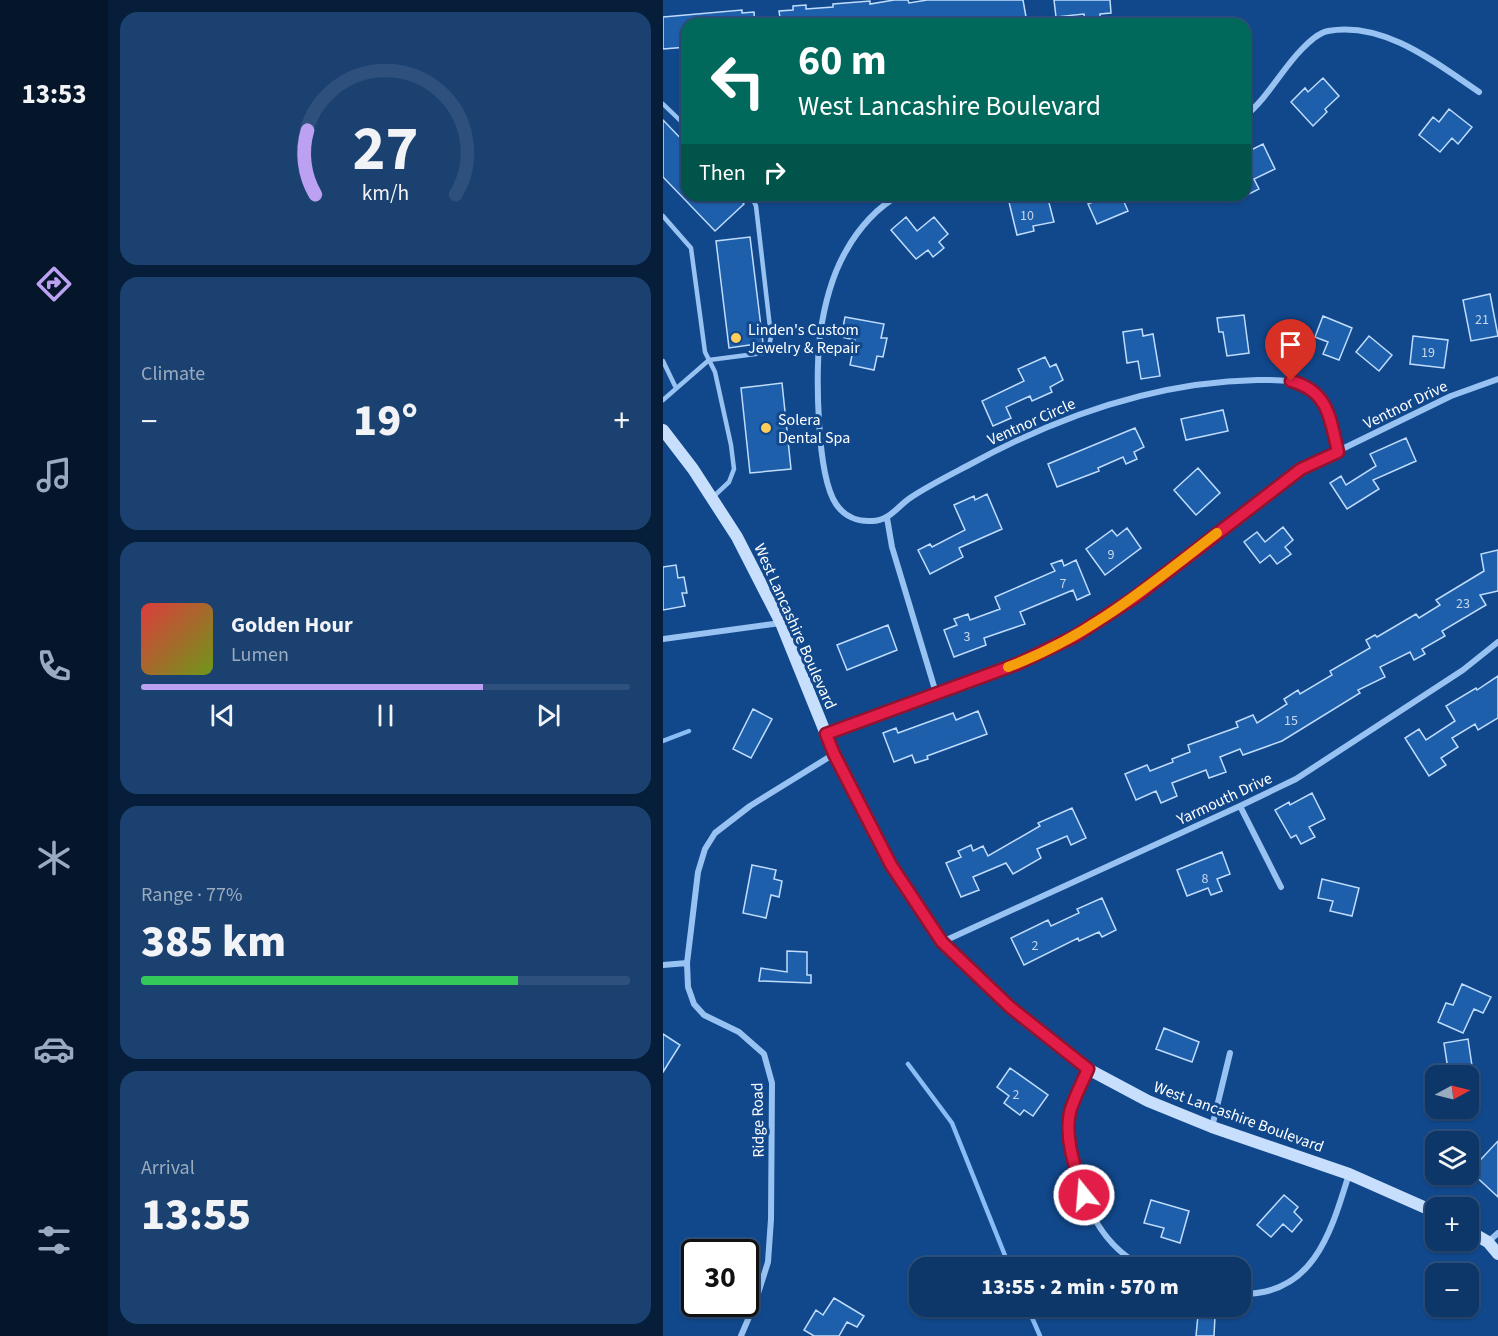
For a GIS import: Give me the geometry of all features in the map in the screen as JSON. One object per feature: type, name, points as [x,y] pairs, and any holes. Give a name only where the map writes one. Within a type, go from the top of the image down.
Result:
[{"type":"main road","name":"West Lancashire Boulevard","points":[[663,430],[737,537],[781,623],[834,754],[891,865],[942,942],[1010,1007],[1088,1069],[1148,1101],[1349,1174],[1425,1208]]},
{"type":"main road","points":[[1479,1237],[1488,1242],[1498,1254]]},
{"type":"street","points":[[1251,109],[1299,51],[1326,31],[1350,30],[1374,34],[1404,45],[1479,92]]},
{"type":"street","points":[[890,201],[865,223],[846,250],[830,291],[821,334],[819,357],[818,391],[824,468],[835,503],[845,514],[855,519],[871,522],[887,518],[892,547],[936,693]]},
{"type":"street","name":"Ventnor Drive","points":[[826,734],[1017,664],[1057,646],[1135,597],[1301,469],[1451,396],[1498,379]]},
{"type":"street","name":"Ventnor Circle","points":[[887,518],[910,498],[1035,431],[1111,403],[1187,387],[1234,381],[1291,381],[1303,384],[1315,391],[1322,399],[1338,452]]},
{"type":"street","points":[[663,639],[781,623]]},
{"type":"street","name":"Yarmouth Drive","points":[[942,942],[1296,779],[1463,670],[1498,642]]},
{"type":"street","name":"Ridge Road","points":[[741,1336],[756,1302],[768,1262],[771,1219],[772,1083],[764,1054],[739,1032],[704,1015],[694,1004],[688,987],[687,963],[698,872],[705,849],[715,832],[750,806],[834,754]]},
{"type":"street","points":[[1240,806],[1281,887]]},
{"type":"street","points":[[663,965],[687,963]]},
{"type":"street","points":[[1212,1126],[1230,1053]]},
{"type":"street","points":[[1088,1069],[1070,1113],[1070,1142],[1076,1170],[1094,1219],[1118,1249],[1130,1257]]},
{"type":"street","points":[[1251,1294],[1267,1293],[1285,1284],[1301,1273],[1320,1252],[1332,1228],[1349,1174]]},
{"type":"street","points":[[1488,1242],[1498,1233]]},
{"type":"lane","points":[[663,104],[681,120]]},
{"type":"lane","points":[[663,400],[709,360],[763,353],[769,347],[771,336],[754,201]]},
{"type":"lane","points":[[663,216],[691,248],[703,342],[714,372],[731,445],[734,469],[729,482],[712,498]]},
{"type":"lane","points":[[663,361],[676,388]]},
{"type":"building","points":[[894,0],[908,0],[909,3],[927,0],[1023,0],[1026,17],[780,18],[779,11],[793,10],[793,6],[806,5],[806,9],[870,1],[870,4]]},
{"type":"building","points":[[1054,0],[1110,0],[1111,13],[1100,14],[1100,18],[1084,18],[1084,14],[1056,17]]},
{"type":"building","points":[[742,10],[742,13],[754,12],[754,18],[681,18],[681,48],[663,49],[663,17]]},
{"type":"building","points":[[1323,78],[1339,96],[1325,109],[1327,112],[1313,126],[1291,102],[1305,88],[1308,92]]},
{"type":"building","points":[[1449,109],[1472,127],[1458,144],[1452,138],[1440,152],[1419,135],[1433,117],[1439,122]]},
{"type":"building","points":[[663,120],[681,139],[681,196],[663,177]]},
{"type":"building","points":[[1263,144],[1275,169],[1254,179],[1259,189],[1251,193],[1251,150]]},
{"type":"building","points":[[686,201],[741,201],[744,204],[715,231]]},
{"type":"building","points":[[1049,201],[1054,222],[1033,226],[1034,231],[1017,235],[1009,202]]},
{"type":"building","points":[[1096,201],[1124,201],[1128,211],[1097,224],[1088,204]]},
{"type":"building","points":[[906,217],[917,231],[934,217],[948,234],[939,242],[944,248],[933,257],[928,250],[916,259],[891,230]]},
{"type":"building","points":[[750,237],[763,343],[729,348],[716,241]]},
{"type":"building","points":[[1490,294],[1498,336],[1471,341],[1463,300]]},
{"type":"building","points":[[1244,315],[1249,353],[1227,356],[1223,332],[1219,332],[1217,318]]},
{"type":"building","points":[[1323,316],[1352,328],[1339,360],[1323,354],[1328,342],[1315,337]]},
{"type":"building","points":[[845,317],[884,324],[881,338],[887,338],[883,357],[877,356],[874,370],[850,365],[855,340],[841,337]]},
{"type":"building","points":[[1142,329],[1143,336],[1153,334],[1160,376],[1141,379],[1138,361],[1127,363],[1123,332]]},
{"type":"building","points":[[1369,336],[1392,355],[1379,371],[1356,352]]},
{"type":"building","points":[[1413,336],[1448,340],[1444,368],[1410,364]]},
{"type":"building","points":[[1045,357],[1050,367],[1056,364],[1063,380],[1050,387],[1052,392],[1032,401],[1030,396],[1006,407],[1011,418],[993,426],[982,401],[1024,381],[1018,369]]},
{"type":"building","name":"Solera Dental Spa","points":[[782,383],[791,469],[750,473],[741,388]]},
{"type":"building","points":[[1223,410],[1228,431],[1186,440],[1181,419]]},
{"type":"building","points":[[1135,428],[1144,447],[1134,452],[1137,459],[1126,464],[1123,457],[1098,468],[1099,471],[1057,487],[1048,464]]},
{"type":"building","points":[[1406,438],[1416,461],[1373,480],[1379,489],[1347,509],[1330,483],[1341,476],[1346,485],[1376,466],[1370,454]]},
{"type":"building","points":[[1198,468],[1220,493],[1196,515],[1174,490]]},
{"type":"building","points":[[987,494],[1002,529],[959,548],[963,557],[930,574],[918,550],[930,544],[932,547],[965,530],[954,505],[974,496],[975,500]]},
{"type":"building","points":[[1283,527],[1293,540],[1285,547],[1291,554],[1277,564],[1270,555],[1260,563],[1244,542],[1257,532],[1265,542]]},
{"type":"building","points":[[1127,528],[1141,548],[1105,575],[1086,549],[1112,530],[1117,536]]},
{"type":"building","points":[[1498,550],[1498,591],[1480,595],[1486,605],[1442,631],[1445,636],[1422,649],[1425,654],[1414,660],[1410,652],[1380,667],[1385,677],[1358,690],[1360,693],[1282,741],[1243,755],[1240,749],[1220,757],[1226,772],[1209,778],[1206,770],[1172,783],[1177,796],[1161,803],[1156,791],[1136,800],[1125,774],[1147,765],[1150,771],[1173,762],[1172,759],[1190,752],[1188,745],[1238,727],[1236,722],[1253,715],[1257,723],[1287,704],[1284,699],[1298,690],[1300,694],[1332,675],[1330,671],[1370,648],[1366,640],[1375,635],[1377,637],[1416,614],[1419,618],[1440,605],[1436,600],[1484,571],[1481,554]]},
{"type":"building","points":[[1062,560],[1064,566],[1076,560],[1090,594],[1077,600],[1073,590],[1020,612],[1025,624],[984,638],[986,645],[954,657],[944,630],[957,625],[954,619],[968,614],[970,620],[1000,609],[995,597],[1055,571],[1051,564]]},
{"type":"building","points":[[676,565],[678,578],[684,577],[687,593],[682,593],[685,606],[663,610],[663,567]]},
{"type":"building","points":[[888,625],[897,650],[847,670],[837,645]]},
{"type":"building","points":[[1498,676],[1498,718],[1478,730],[1475,724],[1452,738],[1458,747],[1441,758],[1446,765],[1429,776],[1405,738],[1419,729],[1426,740],[1455,721],[1446,706]]},
{"type":"building","points":[[753,709],[772,719],[751,758],[733,749]]},
{"type":"building","points":[[978,711],[987,734],[927,756],[928,759],[915,763],[912,755],[894,762],[883,733],[896,728],[898,733],[953,713],[956,720]]},
{"type":"building","points":[[1312,793],[1325,819],[1309,827],[1315,837],[1301,844],[1296,835],[1291,838],[1275,810]]},
{"type":"building","points":[[1072,808],[1086,838],[1071,845],[1067,836],[1037,849],[1041,858],[1013,874],[1006,863],[973,877],[979,890],[961,897],[946,863],[961,857],[958,851],[971,845],[973,851],[983,846],[988,856],[1040,826],[1038,823]]},
{"type":"building","points":[[1222,852],[1230,874],[1217,879],[1222,891],[1211,895],[1208,888],[1187,896],[1177,870]]},
{"type":"building","points":[[752,865],[776,870],[774,879],[782,881],[779,897],[771,895],[766,918],[743,913]]},
{"type":"building","points":[[1322,879],[1359,888],[1352,916],[1330,911],[1333,901],[1318,898]]},
{"type":"building","points":[[1102,898],[1116,930],[1102,937],[1099,932],[1079,941],[1078,938],[1024,965],[1011,938],[1048,920],[1051,926],[1079,913],[1077,909]]},
{"type":"building","points":[[787,951],[807,952],[807,975],[811,975],[811,983],[759,981],[761,968],[787,972]]},
{"type":"building","points":[[1462,984],[1491,997],[1483,1013],[1474,1009],[1463,1033],[1438,1022],[1446,1003],[1453,1005]]},
{"type":"building","points":[[1164,1028],[1199,1042],[1192,1062],[1156,1049]]},
{"type":"building","points":[[663,1034],[680,1045],[663,1072]]},
{"type":"building","points":[[1468,1039],[1472,1065],[1447,1065],[1444,1043]]},
{"type":"building","points":[[1010,1068],[1048,1095],[1033,1116],[1024,1110],[1020,1115],[1004,1103],[1009,1096],[997,1087]]},
{"type":"building","points":[[1498,1141],[1498,1197],[1479,1179],[1479,1161]]},
{"type":"building","points":[[1284,1195],[1298,1207],[1294,1212],[1302,1220],[1292,1232],[1283,1224],[1271,1237],[1257,1225]]},
{"type":"building","points":[[1151,1200],[1189,1211],[1180,1243],[1161,1237],[1164,1228],[1144,1223]]},
{"type":"building","points":[[834,1298],[864,1316],[857,1327],[847,1322],[839,1336],[814,1336],[804,1330],[816,1310],[823,1315]]},
{"type":"building","points":[[1198,1317],[1215,1317],[1214,1336],[1196,1336]]},
{"type":"waterway","points":[[663,741],[689,731]]},
{"type":"waterway","points":[[908,1064],[952,1123],[1006,1257]]},
{"type":"waterway","points":[[1032,1317],[1040,1336]]},
{"type":"slow traffic","points":[[1008,667],[1057,646],[1092,626],[1135,597],[1217,533]]},
{"type":"place","name":"Linden's Custom Jewelry & Repair","points":[[736,338]]},
{"type":"place","name":"Solera Dental Spa","points":[[766,428]]},
{"type":"route","points":[[1084,1195],[1070,1142],[1070,1113],[1088,1069],[1010,1007],[942,942],[891,865],[826,734],[1017,664],[1057,646],[1135,597],[1301,469],[1338,452],[1322,399],[1315,391],[1303,384],[1291,381]]}]
